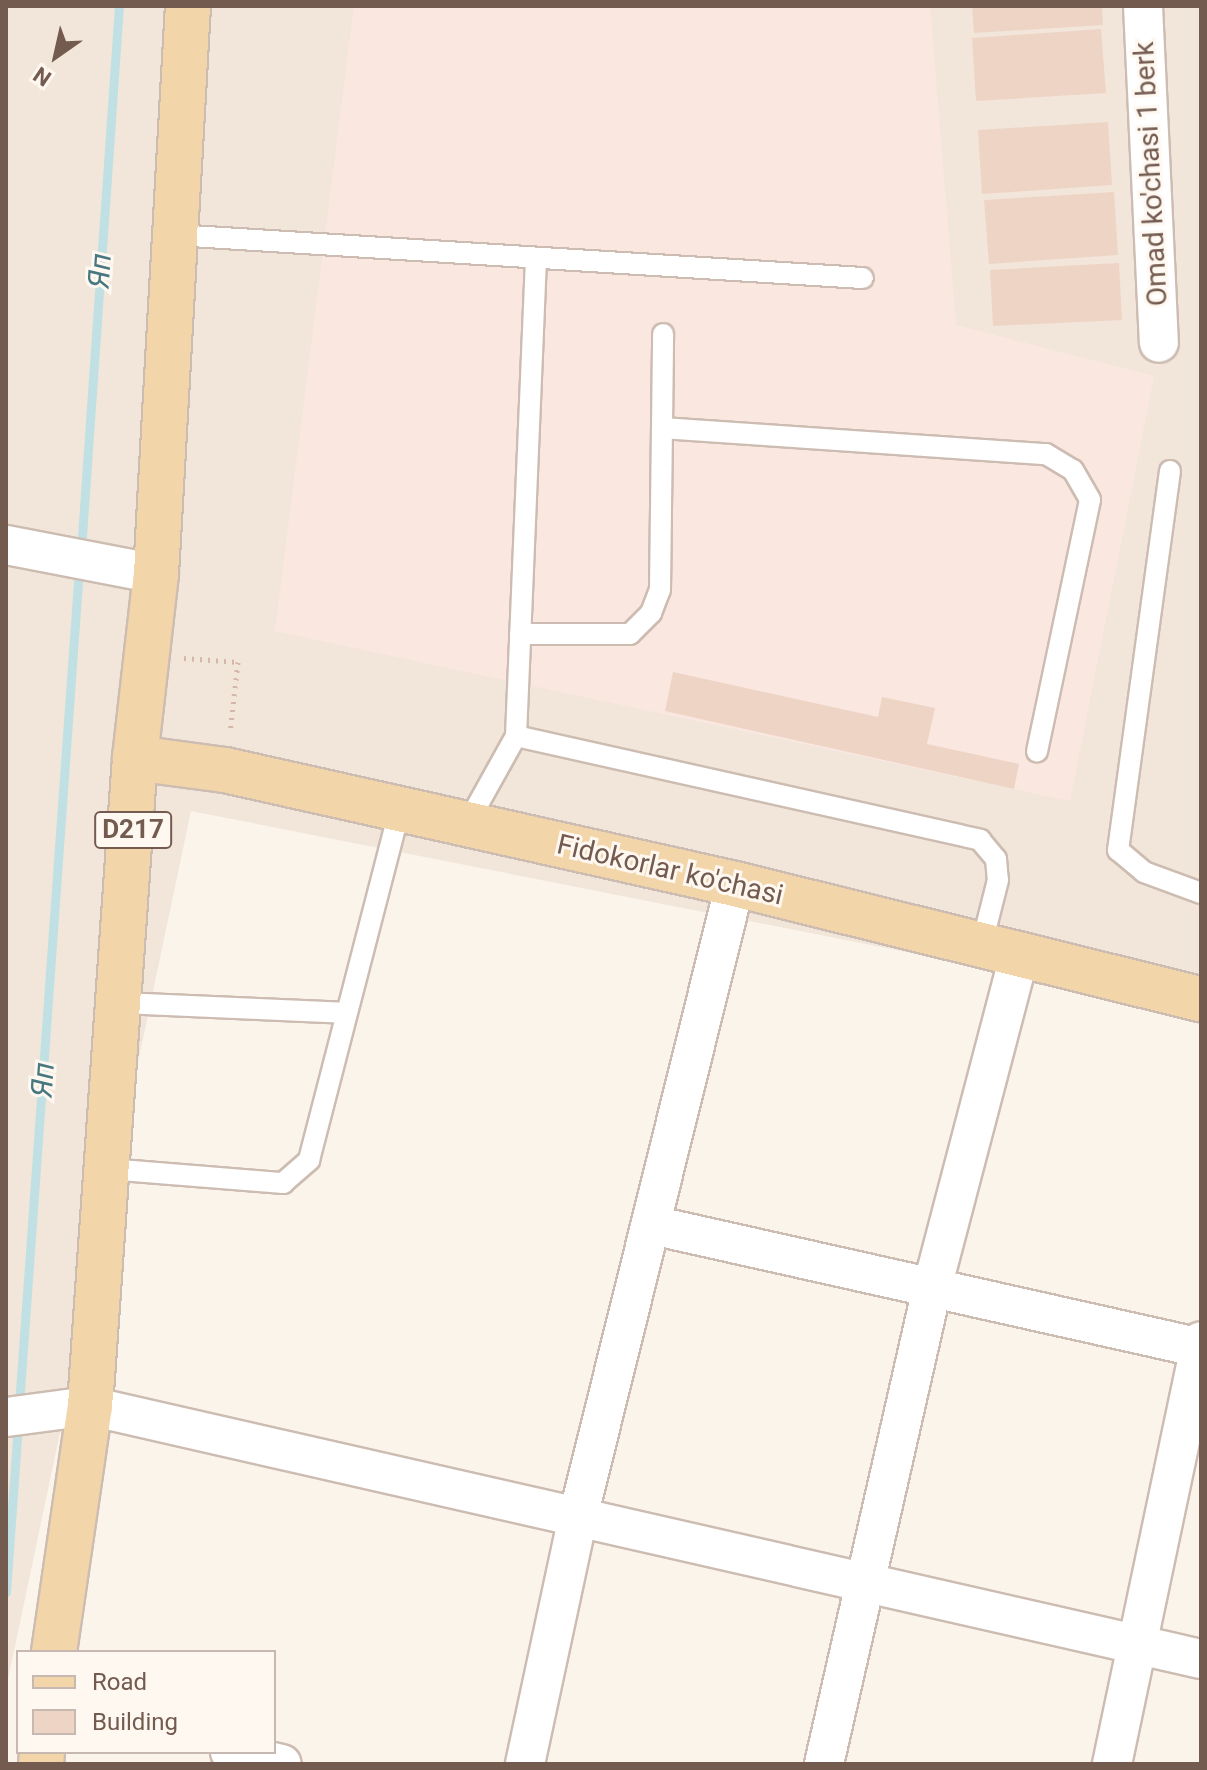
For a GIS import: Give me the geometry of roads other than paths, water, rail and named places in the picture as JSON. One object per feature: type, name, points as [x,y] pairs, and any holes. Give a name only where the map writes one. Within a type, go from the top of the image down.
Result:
[{"type":"main road","name":"D217","points":[[54,1650],[90,1406],[135,758],[156,574],[188,6]]},
{"type":"main road","name":"Fidokorlar ko'chasi","points":[[135,758],[225,770],[735,884],[1000,952],[1201,999]]},
{"type":"street","name":"Omad ko'chasi 1 berk","points":[[1143,6],[1159,343]]},
{"type":"street","points":[[6,545],[156,574]]},
{"type":"street","points":[[525,1764],[577,1521],[735,884]]},
{"type":"street","points":[[824,1764],[932,1288],[1000,952]]},
{"type":"street","points":[[652,1225],[1200,1346],[1141,1645],[1112,1764]]},
{"type":"street","points":[[6,1417],[90,1406],[577,1521],[1201,1659]]},
{"type":"street","points":[[239,1754],[282,1764]]},
{"type":"lane","points":[[175,235],[536,260],[863,278]]},
{"type":"lane","points":[[467,824],[516,736],[536,260]]},
{"type":"lane","points":[[520,634],[630,634],[651,613],[660,590],[663,334]]},
{"type":"lane","points":[[662,428],[1046,454],[1073,470],[1090,500],[1037,751]]},
{"type":"lane","points":[[1170,471],[1118,850],[1144,872],[1201,893]]},
{"type":"lane","points":[[516,736],[980,840],[996,859],[1000,952]]},
{"type":"lane","points":[[108,1169],[283,1183],[309,1160],[400,809]]},
{"type":"lane","points":[[120,1003],[345,1013]]},
{"type":"waterway","name":"Яп","points":[[82,536],[119,6]]},
{"type":"waterway","name":"Яп","points":[[19,1405],[79,568]]},
{"type":"waterway","name":"Яп","points":[[6,1592],[18,1424]]}]
